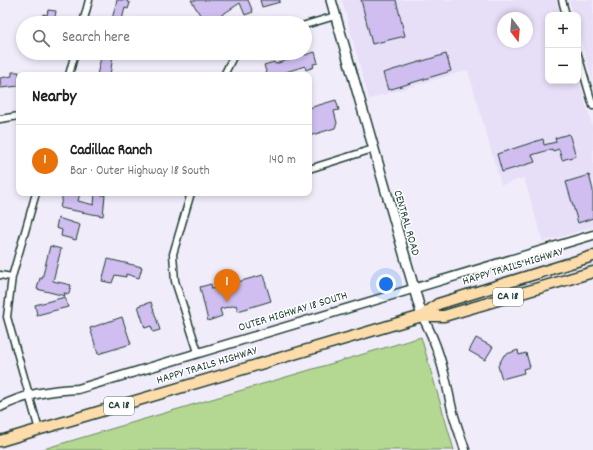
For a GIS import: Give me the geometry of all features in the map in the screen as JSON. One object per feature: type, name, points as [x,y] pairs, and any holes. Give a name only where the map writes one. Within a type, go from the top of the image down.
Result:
[{"type":"main road","name":"CENTRAL ROAD","points":[[331,0],[412,288],[422,316]]},
{"type":"main road","name":"HAPPY TRAILS HIGHWAY","points":[[422,316],[438,304],[593,256]]},
{"type":"main road","name":"HAPPY TRAILS HIGHWAY","points":[[0,441],[422,316],[444,316],[593,272]]},
{"type":"street","points":[[85,16],[89,0]]},
{"type":"street","points":[[562,0],[565,12]]},
{"type":"street","points":[[312,23],[336,16]]},
{"type":"street","points":[[70,72],[73,60]]},
{"type":"street","points":[[226,72],[232,60]]},
{"type":"street","points":[[581,65],[593,106]]},
{"type":"street","points":[[0,119],[16,116]]},
{"type":"street","points":[[312,168],[373,149]]},
{"type":"street","points":[[35,196],[12,277],[7,318],[28,396],[39,430]]},
{"type":"street","points":[[190,196],[173,254],[175,281],[198,352]]},
{"type":"street","name":"OUTER HIGHWAY 18 SOUTH","points":[[0,407],[28,396],[53,390],[78,389],[593,235]]},
{"type":"street","points":[[0,275],[12,277]]},
{"type":"street","name":"CENTRAL ROAD","points":[[422,316],[432,333],[465,450]]},
{"type":"shaded area","points":[[342,0],[556,0],[559,12],[545,12],[545,84],[580,84],[593,129],[593,227],[543,242],[524,178],[501,185],[468,70],[369,99]]},
{"type":"shaded area","points":[[569,0],[593,0],[593,81],[581,40],[581,12],[573,12]]},
{"type":"green space","points":[[421,337],[454,450],[40,450]]},
{"type":"building","points":[[117,0],[128,0],[127,2],[130,3],[128,9],[125,8],[123,16],[113,16]]},
{"type":"building","points":[[191,0],[248,0],[253,12],[245,15],[240,3],[220,16],[201,16]]},
{"type":"building","points":[[260,0],[280,0],[280,2],[262,7]]},
{"type":"building","points":[[361,0],[396,0],[405,36],[372,44]]},
{"type":"building","points":[[48,10],[56,11],[55,16],[43,16],[43,14],[47,15]]},
{"type":"building","points":[[315,52],[318,63],[313,64],[314,67],[306,70],[305,66],[286,72],[266,72],[264,65],[274,62],[275,64],[288,60],[312,60],[312,53]]},
{"type":"building","points":[[446,54],[451,71],[388,90],[383,73]]},
{"type":"building","points":[[100,60],[112,60],[110,72],[98,72]]},
{"type":"building","points":[[12,72],[16,72],[16,86],[1,88],[0,78],[12,76]]},
{"type":"building","points":[[336,100],[339,110],[334,111],[337,123],[335,128],[312,135],[312,107]]},
{"type":"building","points":[[569,134],[576,156],[562,160],[559,149],[553,151],[552,149],[532,155],[535,162],[502,172],[497,154],[543,139],[544,145],[556,142],[555,138]]},
{"type":"building","points":[[589,175],[593,190],[593,218],[578,223],[566,182]]},
{"type":"building","points":[[62,196],[79,196],[78,201],[94,205],[95,196],[105,196],[103,216],[60,208]]},
{"type":"building","points":[[58,218],[80,225],[76,240],[61,236],[62,230],[56,228]]},
{"type":"building","points":[[50,246],[61,249],[53,281],[71,285],[69,294],[64,293],[65,296],[37,289],[40,278],[42,279]]},
{"type":"building","points":[[108,259],[142,267],[139,278],[126,274],[126,277],[115,275],[112,283],[102,281]]},
{"type":"building","points":[[263,275],[271,301],[238,311],[236,305],[220,309],[222,316],[208,321],[200,287],[211,284],[212,289]]},
{"type":"building","points":[[65,297],[68,307],[37,315],[35,305]]},
{"type":"building","points":[[151,302],[160,330],[153,332],[151,326],[145,328],[138,306]]},
{"type":"building","points":[[122,317],[131,344],[98,354],[90,328]]},
{"type":"building","points":[[476,338],[493,347],[485,360],[469,351]]},
{"type":"building","points":[[518,350],[519,355],[526,353],[530,367],[523,369],[524,373],[502,379],[498,366],[504,355]]},
{"type":"place","name":"Cadillac Ranch","points":[[227,302]]}]
